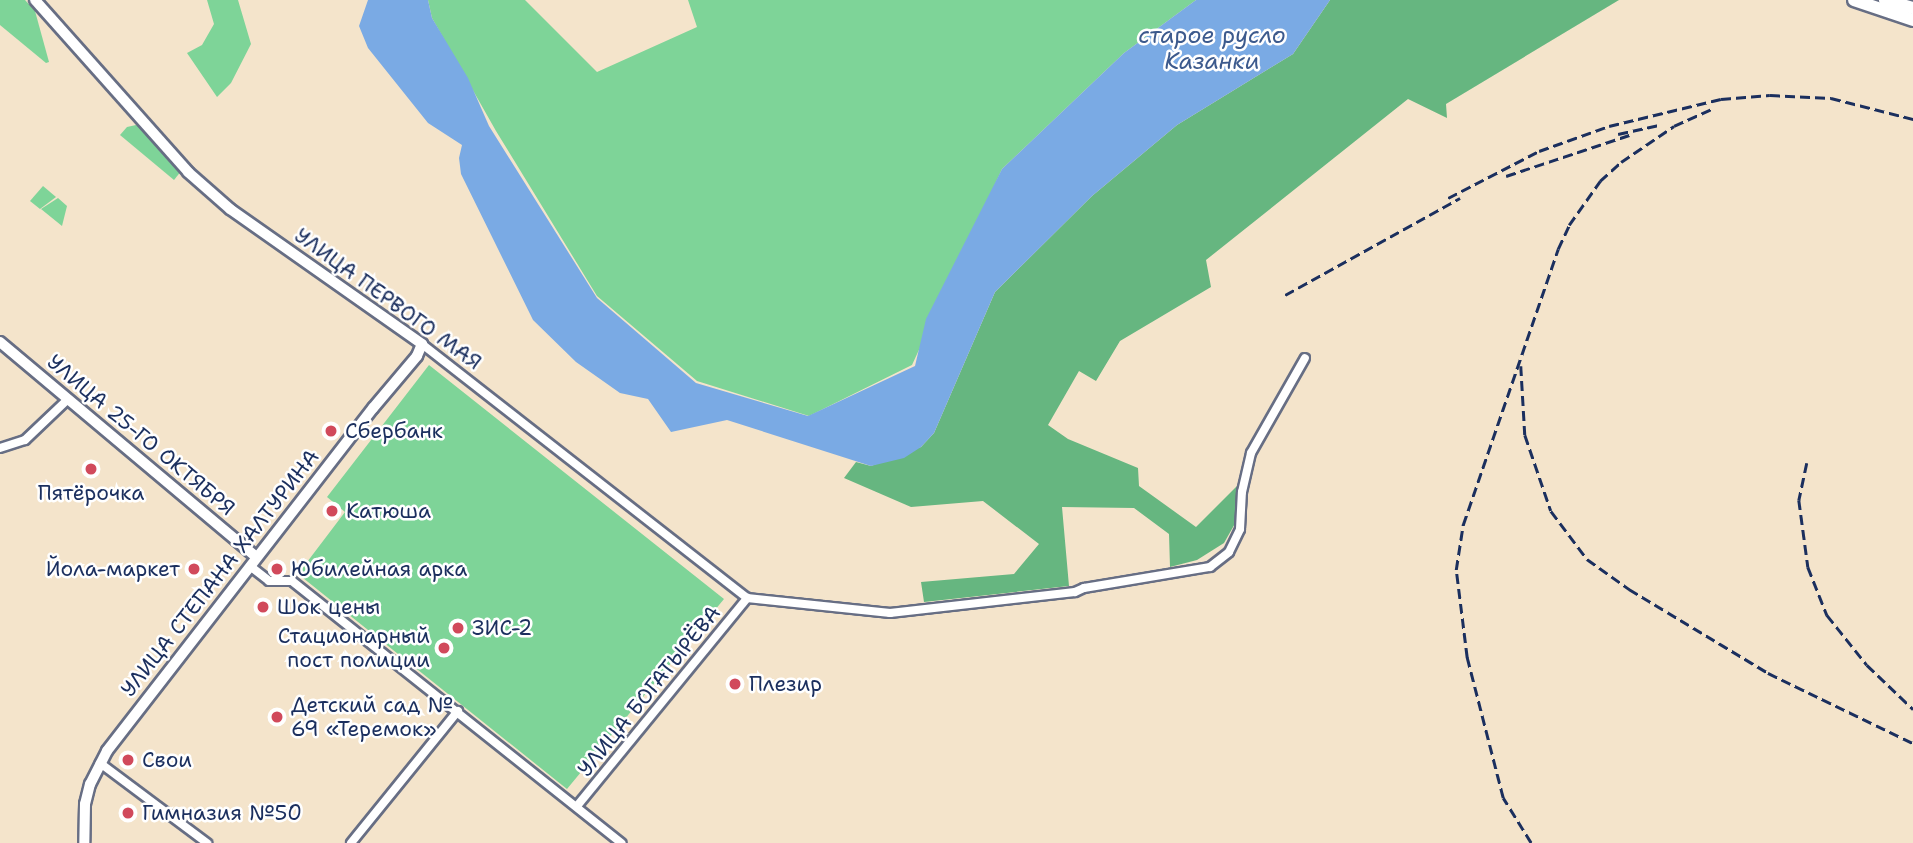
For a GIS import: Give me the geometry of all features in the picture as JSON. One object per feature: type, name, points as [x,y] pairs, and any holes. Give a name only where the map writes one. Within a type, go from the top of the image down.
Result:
[{"type":"main road","points":[[1854,0],[1913,20]]},
{"type":"main road","points":[[1885,0],[1913,8]]},
{"type":"street","name":"УЛИЦА ПЕРВОГО МАЯ","points":[[36,0],[188,173],[230,209],[422,344],[747,598]]},
{"type":"street","name":"УЛИЦА 25-ГО ОКТЯБРЯ","points":[[0,342],[253,562]]},
{"type":"street","name":"УЛИЦА СТЕПАНА ХАЛТУРИНА","points":[[84,843],[85,804],[100,763],[253,562],[417,356],[422,344]]},
{"type":"street","points":[[747,598],[890,613],[1075,592],[1084,588],[1210,566],[1228,552],[1240,529],[1242,492],[1251,453],[1305,358]]},
{"type":"street","points":[[0,448],[25,440],[68,399]]},
{"type":"street","name":"УЛИЦА БОГАТЫРЁВА","points":[[253,562],[269,581],[292,581],[578,806],[621,843]]},
{"type":"street","name":"УЛИЦА БОГАТЫРЁВА","points":[[578,806],[747,598]]},
{"type":"street","points":[[351,843],[458,711]]},
{"type":"street","points":[[100,763],[207,843]]},
{"type":"green space","points":[[0,0],[25,0],[35,11],[49,62],[46,63],[0,25]]},
{"type":"green space","points":[[207,0],[238,0],[251,44],[231,83],[217,97],[187,53],[202,45],[214,24]]},
{"type":"green space","points":[[428,0],[525,0],[597,72],[697,27],[688,0],[1196,0],[1124,53],[1002,169],[912,365],[809,416],[697,381],[597,296],[496,131],[432,18]]},
{"type":"green space","points":[[1330,0],[1619,0],[1446,104],[1447,118],[1408,99],[1206,260],[1211,287],[1120,341],[1096,381],[1079,371],[1048,425],[1068,439],[1138,468],[1139,486],[1196,527],[1238,485],[1237,520],[1224,543],[1197,560],[1170,567],[1169,534],[1134,508],[1062,507],[1069,586],[924,602],[921,582],[1014,574],[1039,544],[983,501],[911,507],[844,478],[856,462],[871,466],[921,447],[934,433],[995,292],[1092,196],[1177,125],[1293,54]]},
{"type":"green space","points":[[136,125],[144,129],[182,170],[174,180],[120,135],[127,127]]},
{"type":"green space","points":[[43,186],[56,197],[40,209],[30,201]]},
{"type":"green space","points":[[58,198],[67,206],[62,226],[41,209]]},
{"type":"green space","points":[[429,365],[724,599],[567,789],[298,574],[345,512],[327,497]]},
{"type":"water","name":"старое русло Казанки","points":[[368,0],[428,0],[432,18],[468,78],[489,126],[597,298],[696,383],[808,416],[915,366],[926,319],[1002,169],[1124,53],[1196,0],[1330,0],[1293,54],[1177,125],[1092,196],[995,292],[934,433],[921,447],[904,458],[871,466],[727,420],[671,432],[648,399],[620,393],[576,362],[533,320],[461,174],[459,158],[462,145],[428,123],[368,48],[359,26]]},
{"type":"railway","points":[[1448,198],[1539,151],[1609,126],[1721,99],[1770,95],[1831,98],[1913,119]]},
{"type":"railway","points":[[1531,843],[1503,798],[1467,658],[1456,570],[1463,525],[1558,249],[1569,225],[1600,181],[1621,162],[1674,126],[1714,108]]},
{"type":"railway","points":[[1618,134],[1659,125]]},
{"type":"railway","points":[[1506,176],[1629,135]]},
{"type":"railway","points":[[1285,295],[1460,198]]},
{"type":"railway","points":[[1521,366],[1525,435],[1551,511],[1587,559],[1629,589],[1768,673],[1913,743]]},
{"type":"railway","points":[[1807,463],[1799,500],[1808,567],[1827,615],[1867,665],[1913,709]]},
{"type":"place","name":"Сбербанк","points":[[331,431]]},
{"type":"place","name":"Пятёрочка","points":[[91,469]]},
{"type":"place","name":"Катюша","points":[[332,511]]},
{"type":"place","name":"Йола-маркет","points":[[194,569]]},
{"type":"place","name":"Юбилейная арка","points":[[277,569]]},
{"type":"place","name":"Шок цены","points":[[263,607]]},
{"type":"place","name":"ЗИС-2","points":[[458,628]]},
{"type":"place","name":"Стационарный пост полиции","points":[[444,648]]},
{"type":"place","name":"Плезир","points":[[735,684]]},
{"type":"place","name":"Детский сад № 69 «Теремок»","points":[[277,717]]},
{"type":"place","name":"Свои","points":[[128,760]]},
{"type":"place","name":"Гимназия №50","points":[[128,813]]}]
